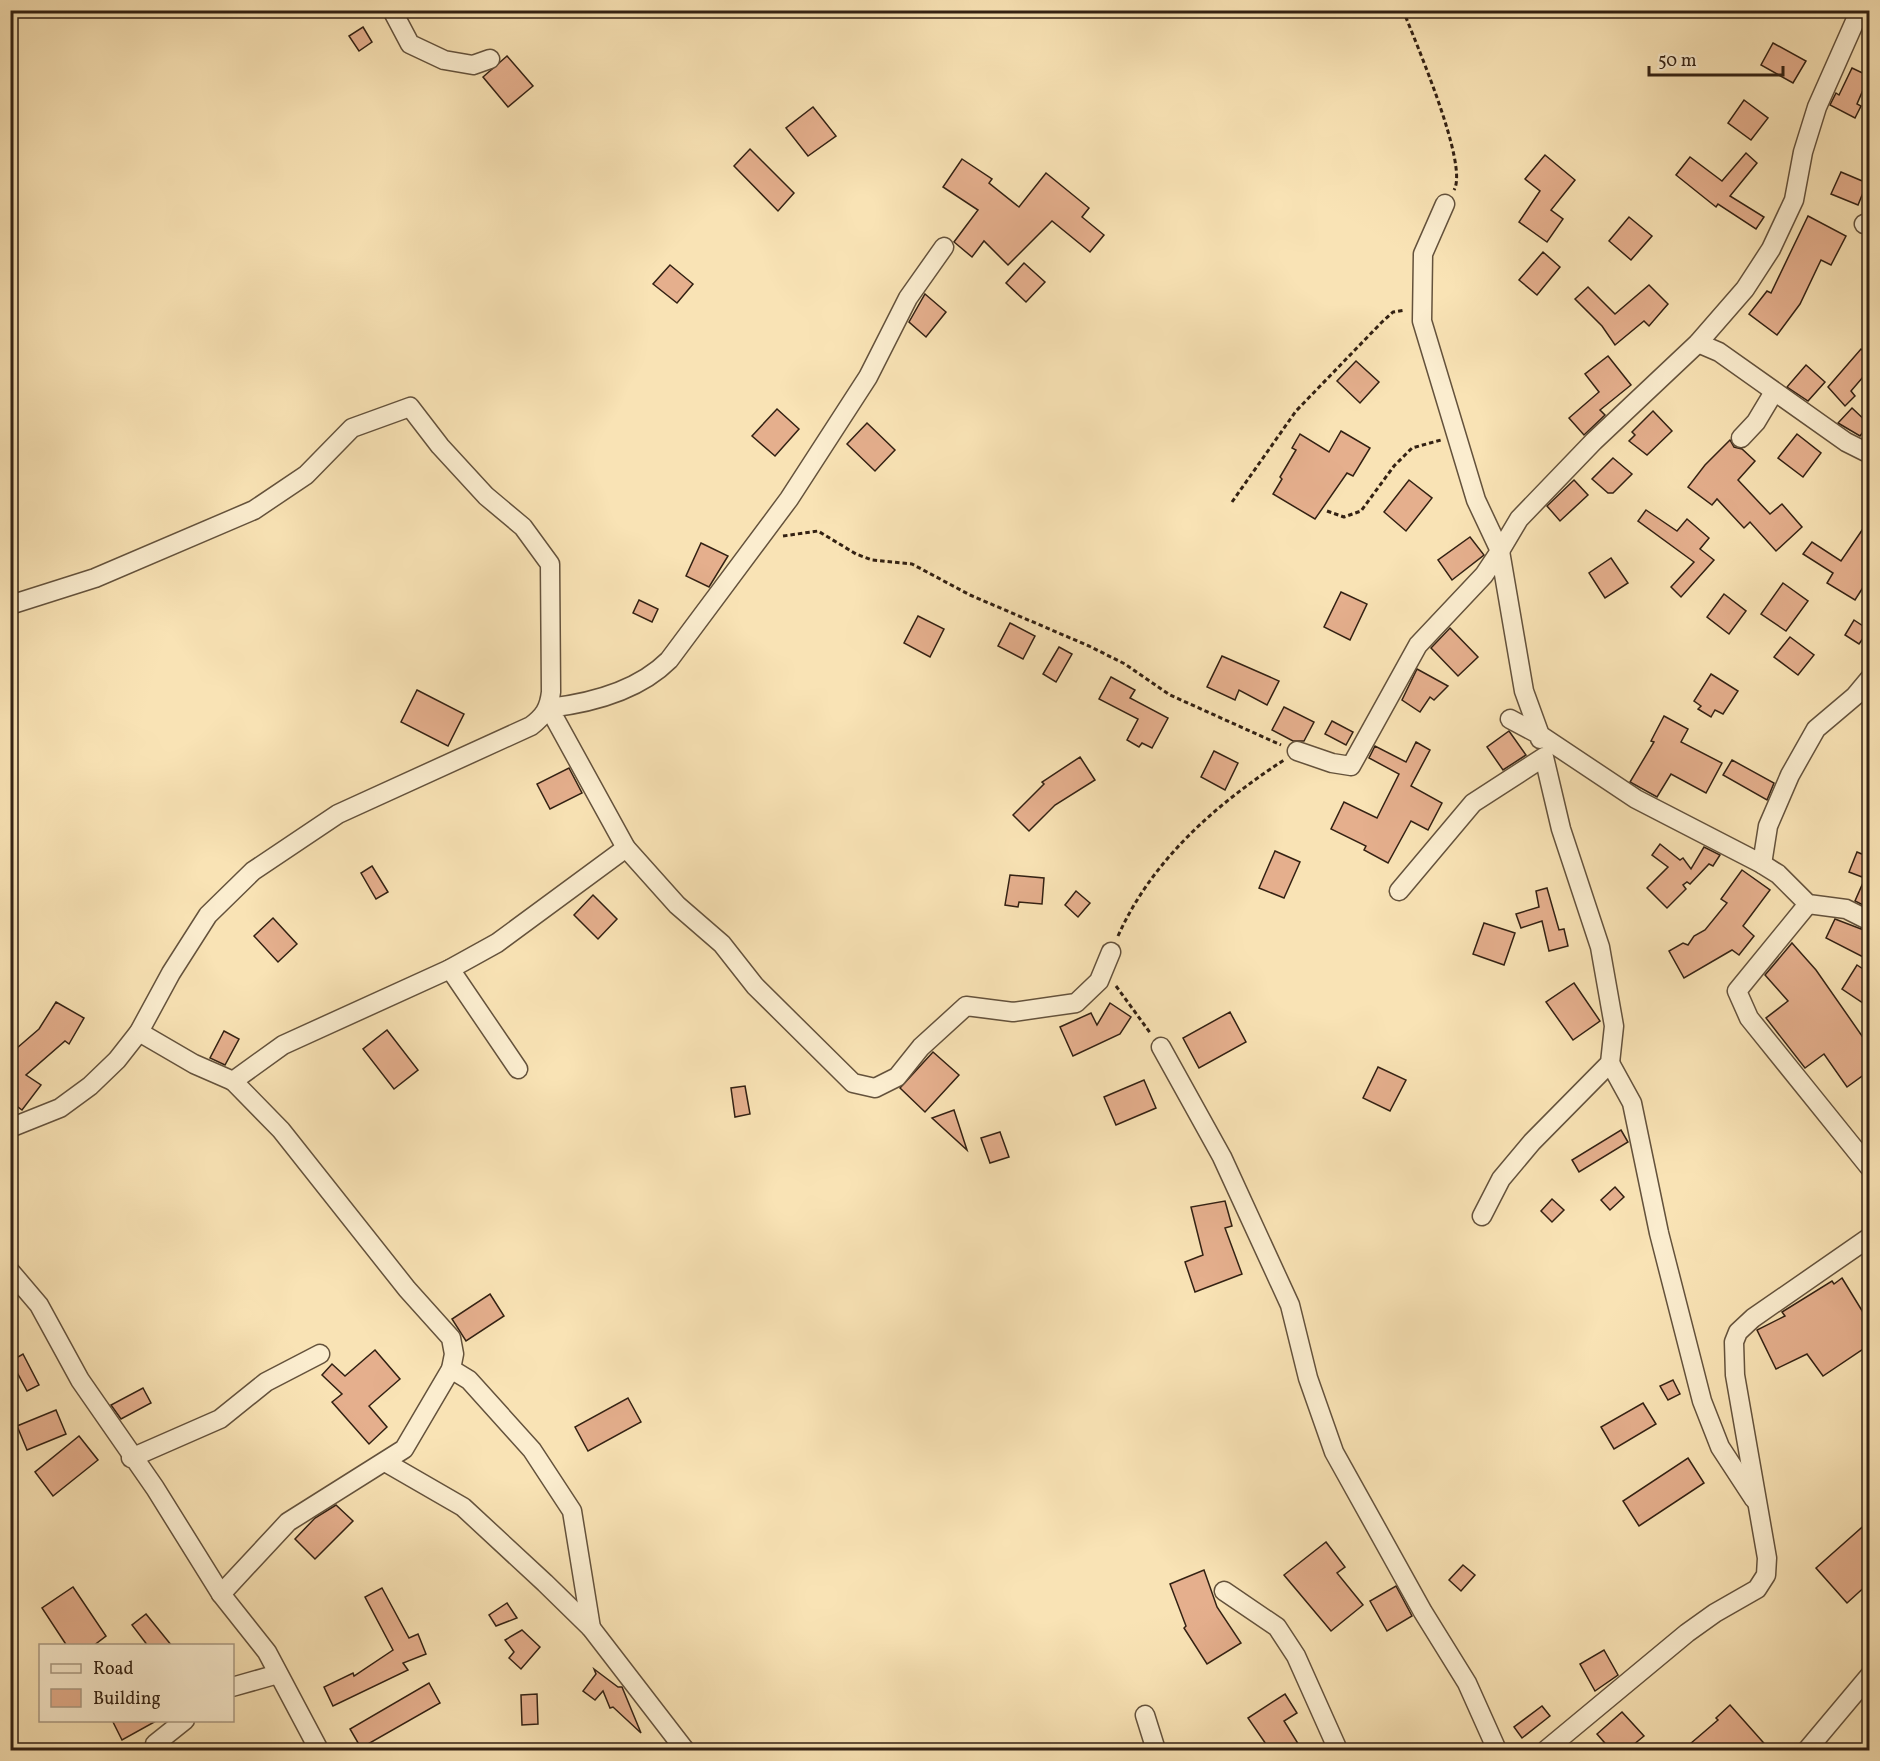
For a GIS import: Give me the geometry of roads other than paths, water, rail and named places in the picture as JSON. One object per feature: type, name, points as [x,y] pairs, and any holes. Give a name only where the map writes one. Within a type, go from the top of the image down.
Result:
[{"type":"street","points":[[392,10],[410,44],[444,60],[472,65],[490,59]]},
{"type":"street","points":[[1297,751],[1332,764],[1351,766],[1418,645],[1484,575],[1520,519],[1594,441],[1698,342],[1745,289],[1771,249],[1794,200],[1803,152],[1817,106],[1860,10]]},
{"type":"street","points":[[1445,204],[1423,254],[1422,321],[1476,500],[1500,551],[1524,691],[1540,735],[1561,829],[1600,947],[1614,1026],[1610,1063],[1632,1103],[1659,1233],[1702,1401],[1720,1447],[1758,1504]]},
{"type":"street","points":[[10,1128],[60,1108],[90,1086],[117,1060],[139,1032],[171,973],[207,915],[253,871],[338,814],[531,726],[549,708],[580,704],[607,696],[657,673],[689,636],[698,618],[727,586],[764,535],[848,410],[868,377],[908,298],[944,247]]},
{"type":"street","points":[[1698,342],[1719,352],[1846,442],[1869,454]]},
{"type":"street","points":[[1741,438],[1756,422],[1774,392]]},
{"type":"street","points":[[10,605],[95,578],[254,510],[306,475],[352,428],[410,407],[440,446],[486,496],[523,527],[550,564],[551,692],[549,708],[626,848],[657,885],[722,944],[755,986],[853,1083],[875,1088],[897,1077],[921,1047],[966,1006],[1013,1012],[1077,1003],[1099,981],[1111,952]]},
{"type":"street","points":[[1762,864],[1767,826],[1790,775],[1816,729],[1855,696],[1869,678]]},
{"type":"street","points":[[1510,719],[1540,735],[1636,799],[1698,833],[1742,851],[1778,874],[1808,904],[1846,909],[1869,921]]},
{"type":"street","points":[[1399,891],[1473,803],[1544,757]]},
{"type":"street","points":[[233,1081],[283,1045],[450,969],[497,942],[626,848]]},
{"type":"street","points":[[1808,904],[1737,991],[1749,1018],[1869,1168]]},
{"type":"street","points":[[450,969],[518,1069]]},
{"type":"street","points":[[139,1032],[194,1064],[233,1081],[281,1130],[407,1289],[451,1338],[454,1354],[451,1369],[404,1449],[288,1522],[221,1594]]},
{"type":"street","points":[[1161,1047],[1222,1157],[1290,1305],[1308,1378],[1334,1452],[1423,1612],[1467,1683],[1497,1750]]},
{"type":"street","points":[[1482,1216],[1501,1179],[1532,1142],[1610,1063]]},
{"type":"street","points":[[1546,1750],[1687,1633],[1757,1588],[1766,1575],[1767,1558],[1735,1375],[1734,1342],[1738,1332],[1753,1318],[1869,1237]]},
{"type":"street","points":[[10,1271],[39,1305],[80,1380],[131,1458],[155,1488],[221,1594],[267,1652],[319,1750]]},
{"type":"street","points":[[131,1458],[220,1419],[266,1382],[320,1354]]},
{"type":"street","points":[[451,1369],[469,1380],[532,1450],[572,1511],[591,1628]]},
{"type":"street","points":[[385,1462],[463,1507],[591,1628],[685,1750]]},
{"type":"street","points":[[1224,1591],[1277,1628],[1296,1656],[1338,1750]]},
{"type":"street","points":[[234,1686],[278,1674]]},
{"type":"street","points":[[1807,1750],[1869,1675]]},
{"type":"street","points":[[1145,1715],[1156,1750]]},
{"type":"street","points":[[155,1744],[182,1722]]}]
